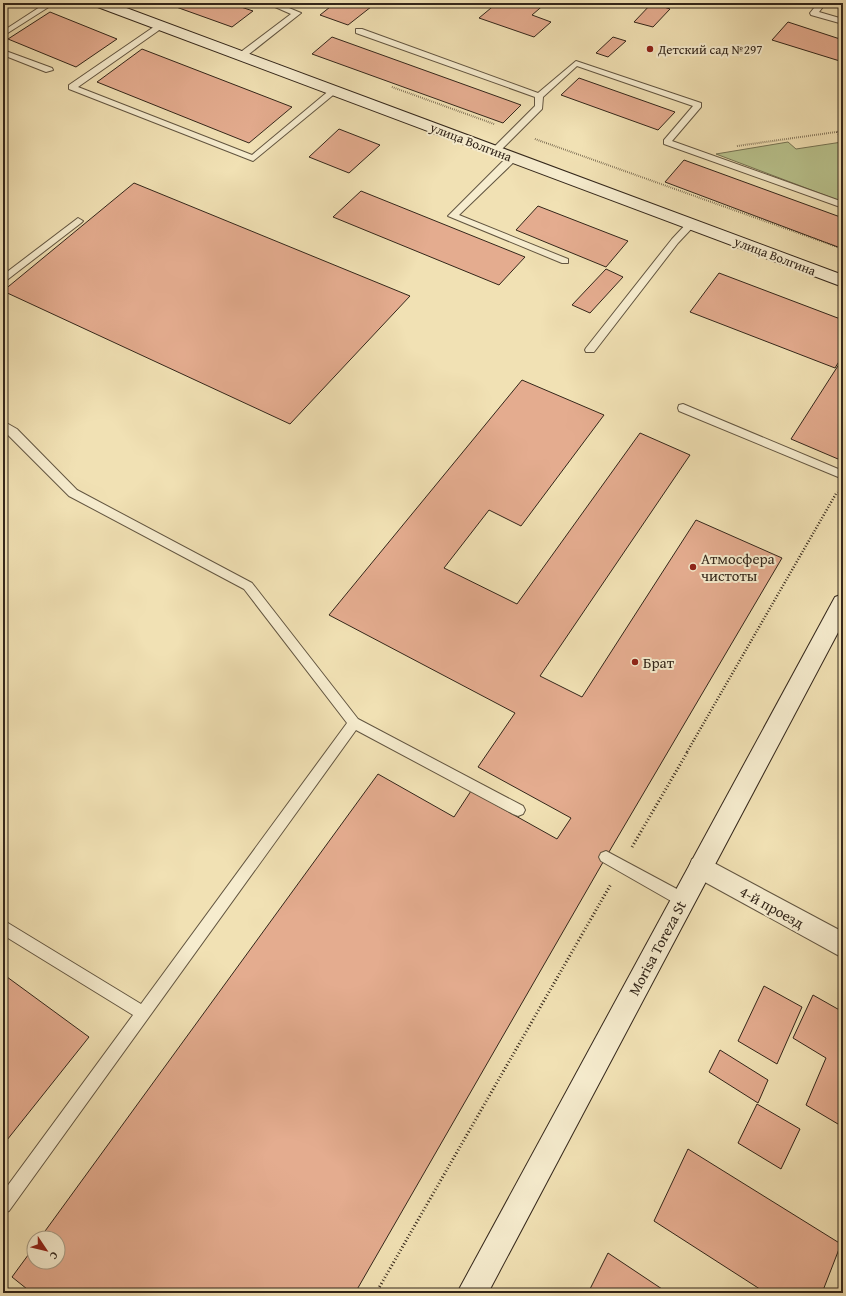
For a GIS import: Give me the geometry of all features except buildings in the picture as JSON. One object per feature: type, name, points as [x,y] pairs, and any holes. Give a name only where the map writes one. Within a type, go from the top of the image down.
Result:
[{"type":"street","name":"улица Волгина","points":[[100,3],[843,281]]},
{"type":"street","name":"Morisa Toreza St","points":[[472,1293],[843,604]]},
{"type":"street","name":"4-й проезд","points":[[701,867],[843,946]]},
{"type":"lane","points":[[3,34],[51,3]]},
{"type":"lane","points":[[241,56],[297,13],[270,3]]},
{"type":"lane","points":[[822,3],[814,13],[843,22]]},
{"type":"lane","points":[[161,26],[72,87],[254,158],[334,91]]},
{"type":"lane","points":[[359,31],[539,96]]},
{"type":"lane","points":[[3,52],[49,70]]},
{"type":"lane","points":[[495,151],[539,107],[539,96],[576,63],[698,105],[667,142],[843,205]]},
{"type":"lane","points":[[514,158],[505,164],[453,216],[565,261]]},
{"type":"lane","points":[[3,280],[78,221]]},
{"type":"lane","points":[[590,350],[675,241],[691,224]]},
{"type":"lane","points":[[683,408],[843,475]]},
{"type":"lane","points":[[3,425],[13,432],[73,493],[248,586],[354,723],[518,810]]},
{"type":"lane","points":[[3,1205],[354,723]]},
{"type":"lane","points":[[606,857],[683,900]]},
{"type":"lane","points":[[3,927],[143,1013]]},
{"type":"path","points":[[698,153],[843,131]]},
{"type":"path","points":[[837,132],[843,139]]},
{"type":"path","points":[[376,1293],[839,488]]},
{"type":"green space","points":[[788,142],[796,149],[842,142],[843,202],[716,154]]},
{"type":"place","name":"Детский сад №297","points":[[650,49]]},
{"type":"place","name":"Атмосфера чистоты","points":[[693,567]]},
{"type":"place","name":"Брат","points":[[635,662]]}]
